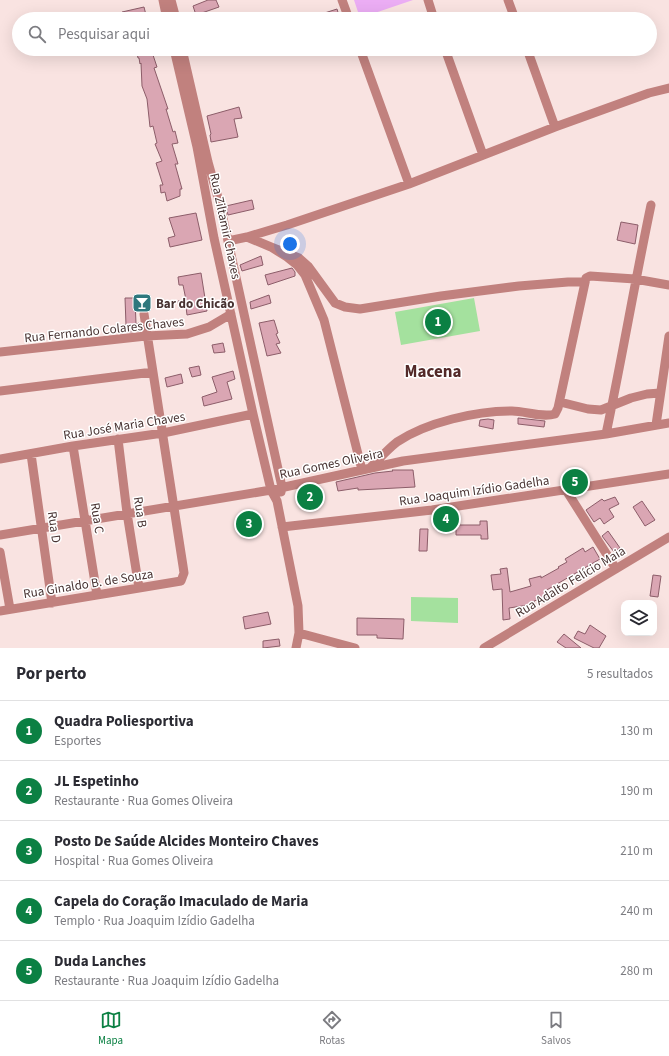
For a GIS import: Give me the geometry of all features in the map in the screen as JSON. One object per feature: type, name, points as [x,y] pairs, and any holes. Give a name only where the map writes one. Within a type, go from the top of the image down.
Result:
[{"type":"street","points":[[163,0],[166,12]]},
{"type":"street","points":[[171,0],[174,12]]},
{"type":"street","points":[[342,0],[346,12]]},
{"type":"street","points":[[428,0],[432,12]]},
{"type":"street","points":[[508,0],[512,12]]},
{"type":"street","name":"Rua Ziltamir Chaves","points":[[176,56],[197,147],[208,208],[252,414],[271,490],[278,501],[298,606],[299,633],[296,648]]},
{"type":"street","name":"Rua Ziltamir Chaves","points":[[184,56],[208,162],[220,205],[282,487],[278,501]]},
{"type":"street","points":[[363,56],[409,184]]},
{"type":"street","points":[[448,56],[483,155]]},
{"type":"street","points":[[530,56],[555,127]]},
{"type":"street","points":[[228,241],[247,237],[409,184],[555,127],[669,88]]},
{"type":"street","points":[[208,208],[220,205]]},
{"type":"street","points":[[606,434],[635,279],[651,205]]},
{"type":"street","points":[[247,237],[299,258],[308,266],[335,302],[345,307],[360,309],[441,296],[512,287],[584,282]]},
{"type":"street","points":[[271,247],[297,265],[305,275],[324,320],[366,469],[396,443],[410,434],[449,420],[484,412],[513,411],[553,414],[558,408],[560,402],[586,278],[590,276],[635,279],[669,285]]},
{"type":"street","points":[[144,314],[146,336],[153,372],[173,507]]},
{"type":"street","name":"Rua Fernando Colares Chaves","points":[[0,352],[146,336],[188,334],[209,327],[231,314]]},
{"type":"street","points":[[656,425],[669,336]]},
{"type":"street","points":[[0,391],[153,372]]},
{"type":"street","points":[[560,402],[601,410],[631,398],[647,394],[660,393]]},
{"type":"street","name":"Rua José Maria Chaves","points":[[0,459],[73,446],[162,433],[252,414]]},
{"type":"street","name":"Rua Gomes Oliveira","points":[[0,535],[271,490],[409,460],[606,434],[669,423]]},
{"type":"street","name":"Rua B","points":[[118,439],[127,513],[140,588]]},
{"type":"street","name":"Rua C","points":[[73,446],[97,595]]},
{"type":"street","name":"Rua D","points":[[31,454],[52,603]]},
{"type":"street","name":"Rua Joaquim Izídio Gadelha","points":[[282,527],[432,510],[669,474]]},
{"type":"street","points":[[566,490],[616,569]]},
{"type":"street","name":"Rua Ginaldo B. de Souza","points":[[0,610],[52,603],[181,580],[184,573],[173,507]]},
{"type":"street","name":"Rua Adalto Felício Maia","points":[[484,648],[669,537]]},
{"type":"street","points":[[0,552],[10,609]]},
{"type":"street","points":[[299,633],[355,648]]},
{"type":"green space","points":[[474,298],[480,331],[401,345],[395,312]]},
{"type":"green space","points":[[411,597],[458,598],[458,623],[411,621]]},
{"type":"shaded area","points":[[354,0],[413,0],[378,12],[358,12]]},
{"type":"building","points":[[208,0],[216,0],[219,7],[205,12],[195,12],[193,6]]},
{"type":"building","points":[[144,7],[145,12],[122,12]]},
{"type":"building","points":[[337,9],[338,12],[328,12]]},
{"type":"building","points":[[138,56],[153,56],[157,67],[154,68],[168,109],[166,109],[173,132],[175,131],[178,143],[172,144],[178,164],[175,164],[182,189],[180,189],[180,196],[167,201],[165,192],[161,193],[160,185],[163,185],[156,163],[162,161],[155,144],[157,143],[153,126],[150,127],[147,99],[142,86],[141,63],[140,64]]},
{"type":"building","points":[[239,107],[242,118],[234,119],[238,137],[211,142],[211,134],[207,116]]},
{"type":"building","points":[[252,200],[254,209],[228,215],[226,206]]},
{"type":"building","points":[[196,213],[202,240],[170,247],[168,238],[175,236],[169,218]]},
{"type":"building","points":[[621,222],[638,225],[635,244],[617,240]]},
{"type":"building","points":[[261,256],[263,265],[242,271],[240,265]]},
{"type":"building","points":[[292,268],[295,272],[295,276],[268,285],[265,275]]},
{"type":"building","points":[[201,273],[207,311],[187,315],[186,307],[179,308],[178,301],[186,300],[183,285],[179,285],[178,277]]},
{"type":"building","points":[[269,295],[271,303],[251,309],[250,302]]},
{"type":"building","points":[[125,298],[135,298],[136,324],[139,323],[140,331],[119,333],[119,326],[126,325]]},
{"type":"building","points":[[274,320],[278,333],[276,334],[280,343],[276,344],[281,353],[267,356],[259,323]]},
{"type":"building","points":[[223,343],[225,352],[214,353],[212,345]]},
{"type":"building","points":[[199,366],[201,375],[192,377],[189,368]]},
{"type":"building","points":[[233,371],[235,379],[227,382],[232,399],[204,406],[202,397],[217,392],[212,377]]},
{"type":"building","points":[[181,374],[183,383],[167,387],[165,378]]},
{"type":"building","points":[[518,418],[545,421],[544,427],[518,424]]},
{"type":"building","points":[[480,420],[494,420],[493,429],[479,426]]},
{"type":"building","points":[[392,470],[413,470],[415,487],[358,490],[358,488],[338,491],[336,482],[375,473],[393,471]]},
{"type":"building","points":[[317,486],[319,493],[302,496],[301,490]]},
{"type":"building","points":[[615,497],[619,504],[609,509],[614,517],[604,524],[600,518],[594,522],[586,510],[602,499],[604,501]]},
{"type":"building","points":[[642,501],[655,520],[645,526],[633,507]]},
{"type":"building","points":[[480,521],[487,521],[488,539],[481,539],[481,535],[456,535],[456,525],[480,525]]},
{"type":"building","points":[[420,529],[428,529],[427,551],[419,551]]},
{"type":"building","points":[[608,531],[620,548],[614,552],[602,536]]},
{"type":"building","points":[[593,547],[600,559],[545,591],[547,597],[534,601],[535,604],[509,608],[510,619],[503,620],[502,589],[493,590],[491,575],[501,574],[500,569],[507,568],[510,592],[531,586],[529,579],[541,576],[541,578],[559,568],[558,567],[567,562],[565,559],[583,548],[585,552]]},
{"type":"building","points":[[653,575],[661,576],[658,597],[650,596]]},
{"type":"building","points":[[268,612],[271,624],[245,629],[243,617]]},
{"type":"building","points":[[357,618],[404,619],[403,639],[377,638],[377,635],[357,635]]},
{"type":"building","points":[[590,625],[606,636],[599,648],[594,648],[574,638],[578,631],[585,634]]},
{"type":"building","points":[[564,634],[581,648],[566,648],[557,642]]},
{"type":"building","points":[[279,639],[280,646],[263,648],[263,641]]},
{"type":"place","name":"Bar do Chicão","points":[[142,303]]},
{"type":"place","name":"Quadra Poliesportiva","points":[[438,322]]},
{"type":"place","name":"Duda Lanches","points":[[575,482]]},
{"type":"place","name":"JL Espetinho","points":[[310,497]]},
{"type":"place","name":"Capela do Coração Imaculado de Maria","points":[[446,519]]},
{"type":"place","name":"Posto De Saúde Alcides Monteiro Chaves","points":[[249,524]]},
{"type":"district","name":"Macena","points":[[433,371]]}]
